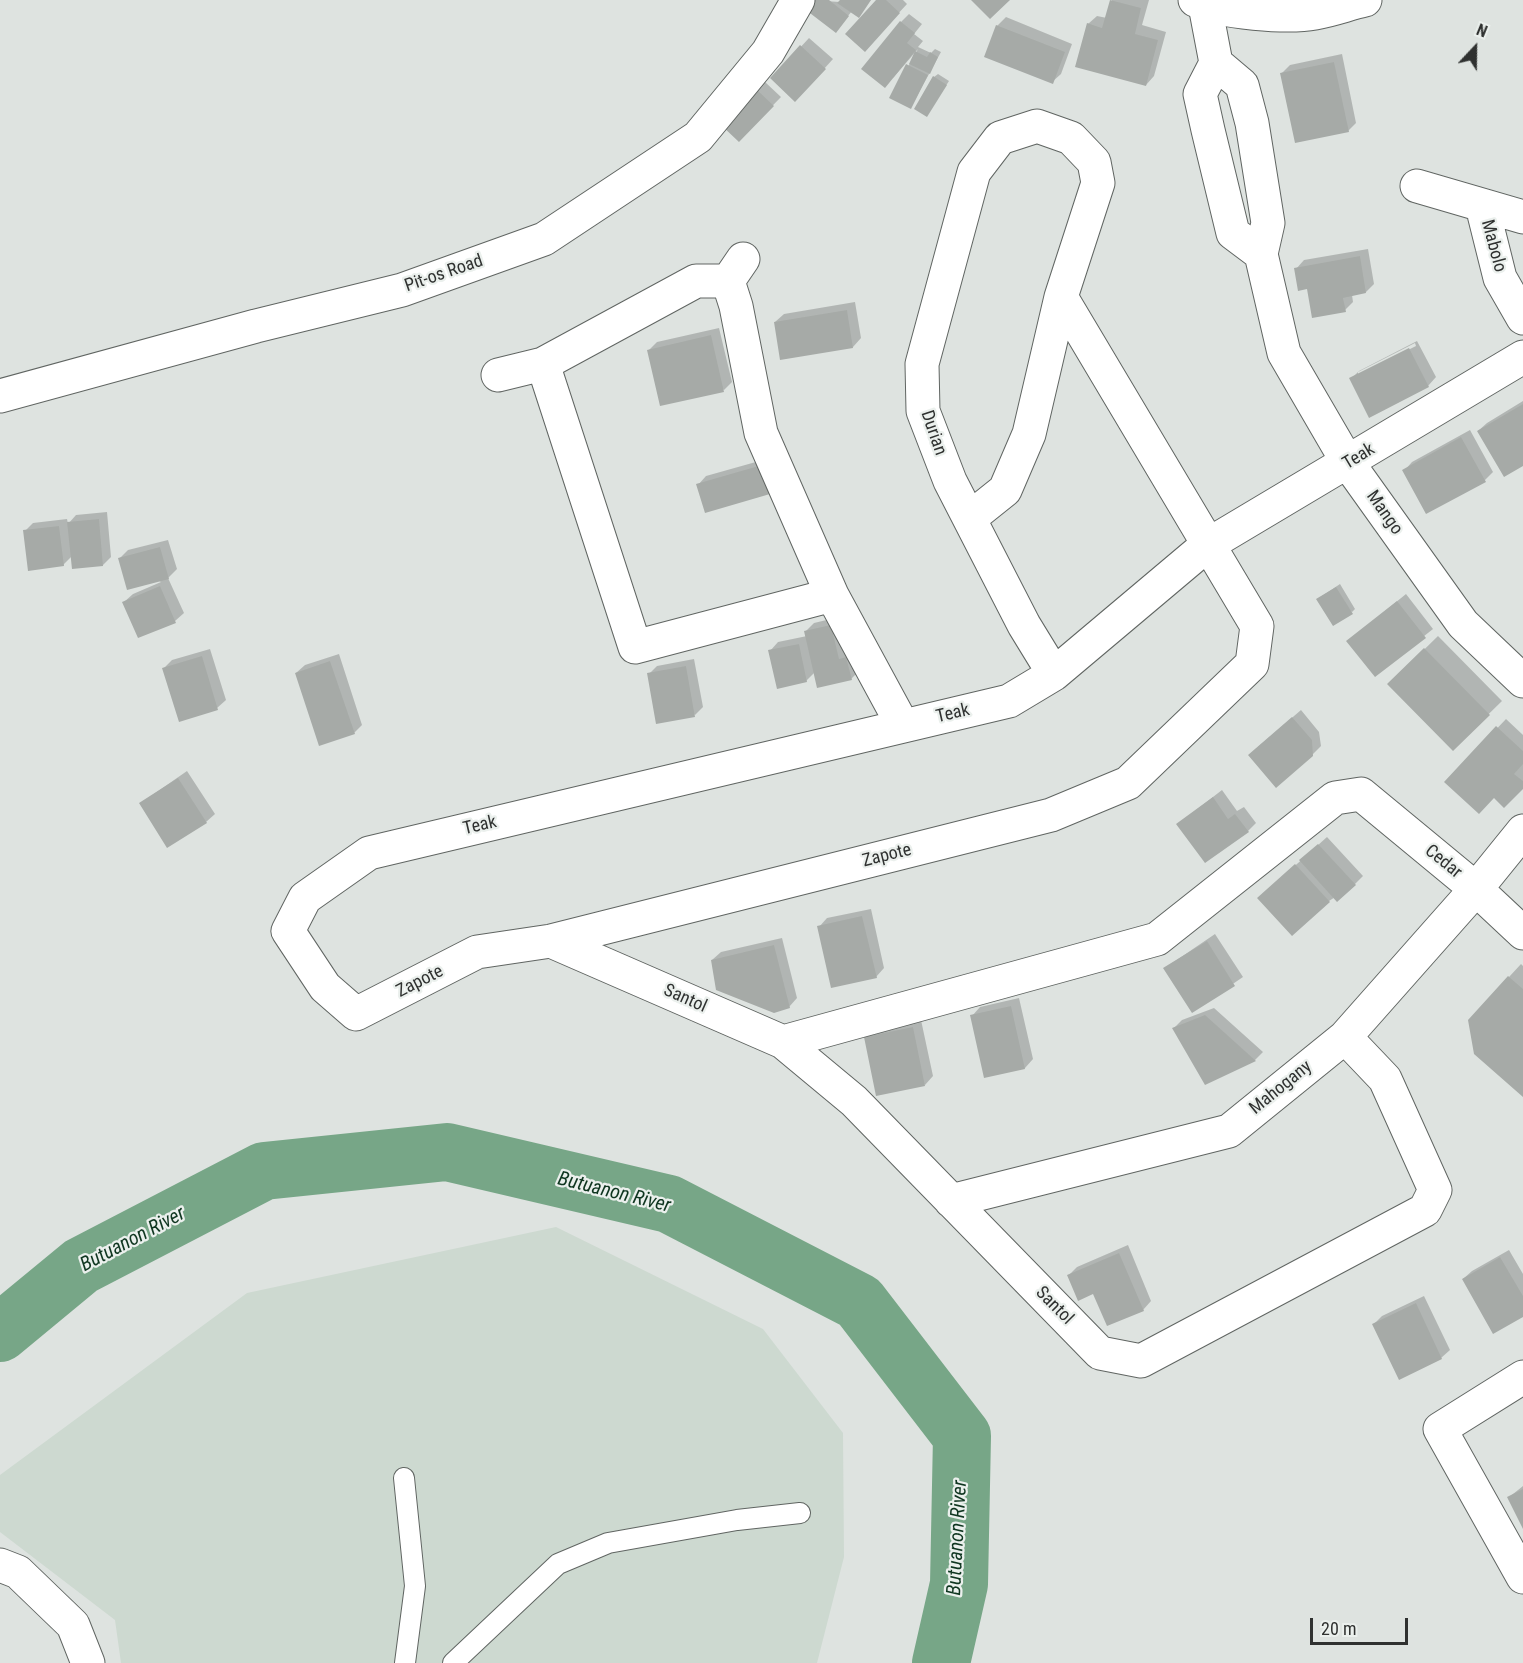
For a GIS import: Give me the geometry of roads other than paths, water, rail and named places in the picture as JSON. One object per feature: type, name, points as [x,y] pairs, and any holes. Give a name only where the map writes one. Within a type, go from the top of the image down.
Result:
[{"type":"street","name":"Pit-os Road","points":[[0,396],[256,326],[402,290],[544,239],[698,137],[768,52],[798,0]]},
{"type":"street","points":[[1261,254],[1233,233],[1208,130],[1200,94],[1216,63],[1201,2],[1241,12],[1313,14],[1365,0]]},
{"type":"street","name":"Mango","points":[[1216,63],[1242,85],[1252,123],[1268,223],[1261,254],[1284,353],[1348,463],[1463,624],[1523,681]]},
{"type":"street","name":"Durian","points":[[1054,674],[1024,625],[950,481],[923,411],[922,364],[974,172],[1000,138],[1037,126],[1071,138],[1094,162],[1098,183],[1061,297]]},
{"type":"street","points":[[1417,186],[1523,217]]},
{"type":"street","name":"Mabolo","points":[[1482,206],[1500,278],[1523,318]]},
{"type":"street","points":[[498,375],[543,364],[696,281],[735,270],[736,306],[761,433],[832,595],[903,726]]},
{"type":"street","points":[[970,518],[1005,490],[1029,434],[1061,297]]},
{"type":"street","name":"Zapote","points":[[356,1014],[477,952],[551,941],[1050,815],[1128,783],[1252,664],[1257,626],[1206,546],[1061,297]]},
{"type":"street","name":"Teak","points":[[356,1014],[325,987],[288,931],[305,898],[369,853],[1009,701],[1054,674],[1206,546],[1523,357]]},
{"type":"street","points":[[543,364],[635,647],[832,595]]},
{"type":"street","name":"Cedar","points":[[783,1042],[1157,939],[1335,798],[1361,794],[1476,889],[1523,933]]},
{"type":"street","name":"Mahogany","points":[[951,1201],[1229,1131],[1345,1037],[1476,889],[1523,831]]},
{"type":"street","name":"Santol","points":[[551,941],[783,1042],[854,1101],[1100,1353],[1141,1361],[1425,1210],[1435,1190],[1385,1079],[1345,1037]]},
{"type":"street","points":[[1523,1377],[1440,1429],[1523,1577]]},
{"type":"street","points":[[0,1565],[18,1572],[73,1625],[88,1663]]},
{"type":"lane","points":[[404,1478],[415,1586],[405,1663]]},
{"type":"lane","points":[[453,1663],[558,1563],[608,1543],[738,1520],[800,1513]]},
{"type":"waterway","name":"Butuanon River","points":[[0,1333],[81,1266],[264,1171],[447,1152],[669,1204],[859,1302],[962,1436],[959,1584],[941,1663]]}]
